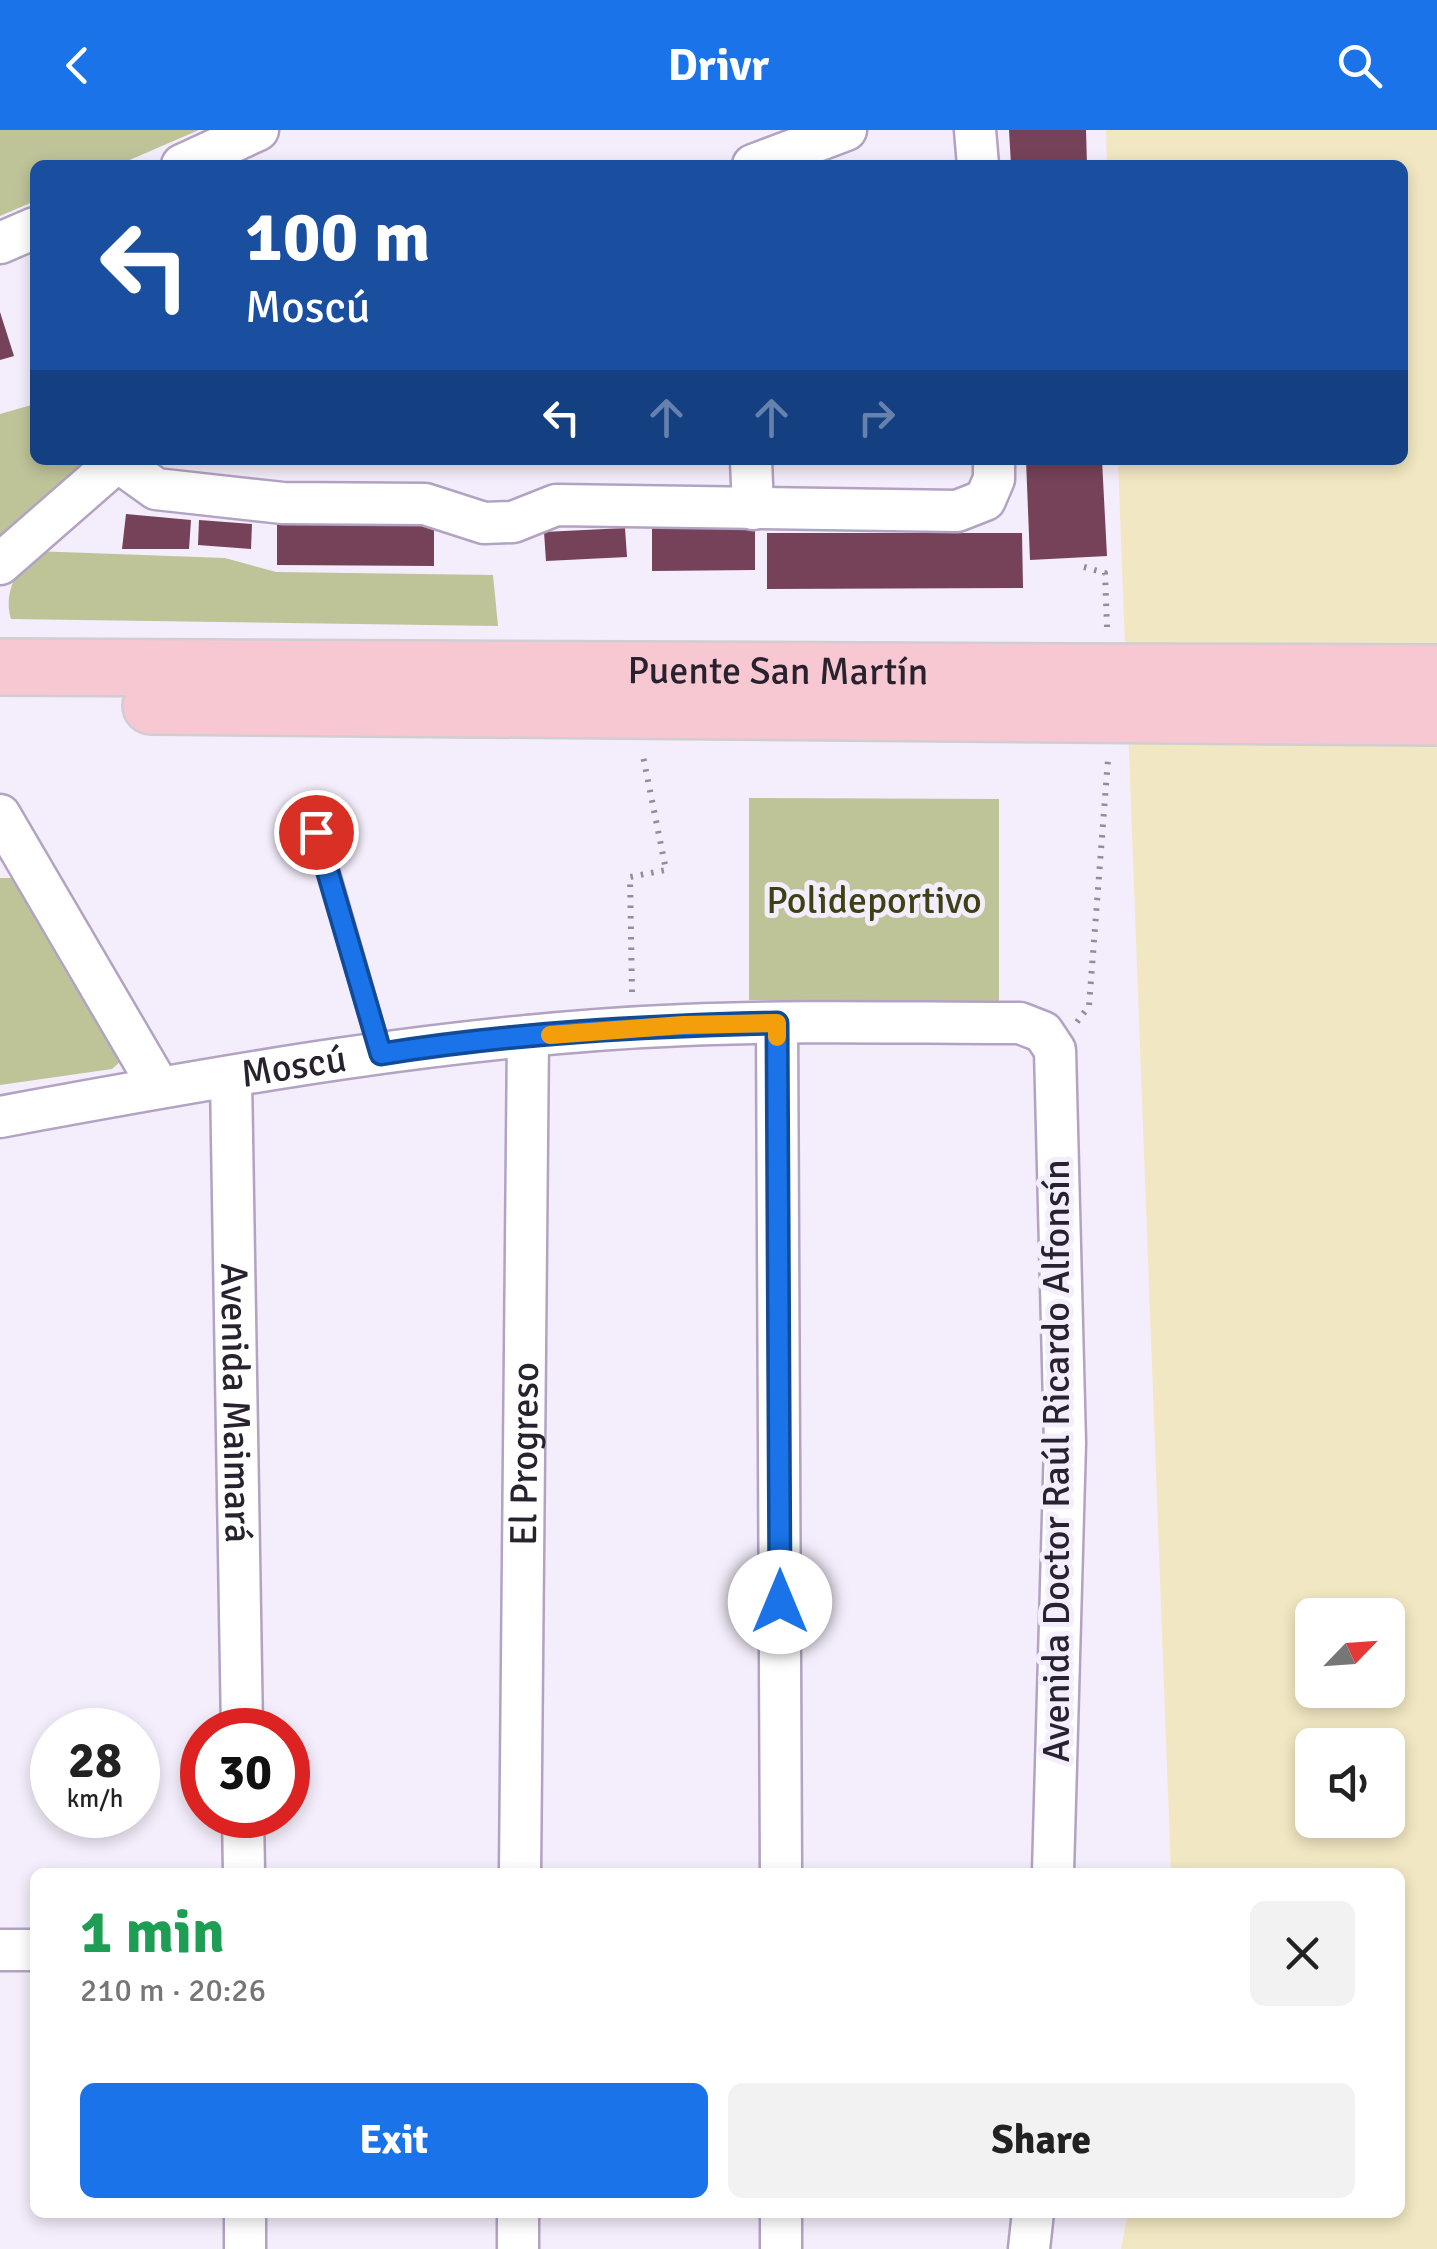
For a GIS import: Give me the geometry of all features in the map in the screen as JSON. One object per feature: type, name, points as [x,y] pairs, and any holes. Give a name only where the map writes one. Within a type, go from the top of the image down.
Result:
[{"type":"main road","points":[[0,667],[116,687]]},
{"type":"main road","name":"Puente San Martín","points":[[116,687],[634,710],[1437,674]]},
{"type":"main road","points":[[0,705],[116,687]]},
{"type":"main road","name":"Puente San Martín","points":[[116,687],[1069,693],[1437,717]]},
{"type":"street","points":[[193,160],[258,130]]},
{"type":"street","points":[[766,160],[846,130]]},
{"type":"street","points":[[976,130],[978,160]]},
{"type":"street","points":[[0,243],[30,230]]},
{"type":"street","points":[[0,564],[113,465]]},
{"type":"street","points":[[123,465],[156,489],[282,503],[425,504],[484,523],[513,522],[556,505],[957,511],[985,500],[994,479],[994,465]]},
{"type":"street","points":[[751,465],[752,509]]},
{"type":"street","points":[[0,815],[159,1087]]},
{"type":"street","points":[[777,1023],[781,1868]]},
{"type":"street","name":"Moscú","points":[[0,1117],[159,1087],[381,1054],[528,1036],[632,1029],[777,1023],[1020,1023],[1043,1032],[1055,1050]]},
{"type":"street","name":"El Progreso","points":[[520,1868],[528,1036]]},
{"type":"street","name":"Avenida Doctor Raúl Ricardo Alfonsín","points":[[1053,1868],[1065,1442],[1055,1050]]},
{"type":"street","name":"Avenida Maimará","points":[[231,1078],[242,1708]]},
{"type":"street","points":[[244,1838],[244,1868]]},
{"type":"street","points":[[0,1950],[30,1950]]},
{"type":"street","points":[[245,2218],[245,2249]]},
{"type":"street","points":[[518,2218],[518,2249]]},
{"type":"street","points":[[780,2249],[781,2218]]},
{"type":"street","points":[[1029,2249],[1032,2218]]},
{"type":"lane","points":[[316,832],[381,1054]]},
{"type":"path","points":[[632,1029],[630,877],[666,870],[634,710]]},
{"type":"path","points":[[1055,1050],[1089,1006],[1108,757]]},
{"type":"green space","points":[[0,130],[199,130],[130,160],[30,160],[30,203],[0,216]]},
{"type":"green space","points":[[30,405],[30,465],[85,465],[0,535],[0,414]]},
{"type":"green space","points":[[33,551],[225,558],[276,572],[493,575],[498,626],[11,619],[13,582]]},
{"type":"green space","name":"Polideportivo","points":[[749,798],[999,799],[999,1002],[749,1000]]},
{"type":"green space","points":[[0,878],[13,878],[31,888],[121,1061],[112,1069],[0,1085]]},
{"type":"sand","points":[[1106,130],[1437,130],[1437,2249],[1121,2249],[1127,2218],[1405,2218],[1405,1868],[1171,1868],[1118,465],[1408,465],[1408,160],[1107,160]]},
{"type":"building","points":[[1009,130],[1086,130],[1087,160],[1011,160]]},
{"type":"building","points":[[0,312],[14,356],[0,360]]},
{"type":"building","points":[[1026,465],[1102,465],[1107,556],[1030,560]]},
{"type":"building","points":[[126,514],[191,520],[189,549],[122,549]]},
{"type":"building","points":[[199,520],[252,524],[251,549],[198,545]]},
{"type":"building","points":[[277,520],[434,521],[434,566],[277,565]]},
{"type":"building","points":[[652,526],[755,526],[755,570],[652,571]]},
{"type":"building","points":[[625,528],[627,557],[546,561],[544,532]]},
{"type":"building","points":[[767,533],[1022,533],[1023,588],[767,589]]},
{"type":"slow traffic","points":[[550,1035],[777,1023],[777,1037]]},
{"type":"route","points":[[316,832],[381,1054],[528,1036],[777,1023],[780,1602]]}]
